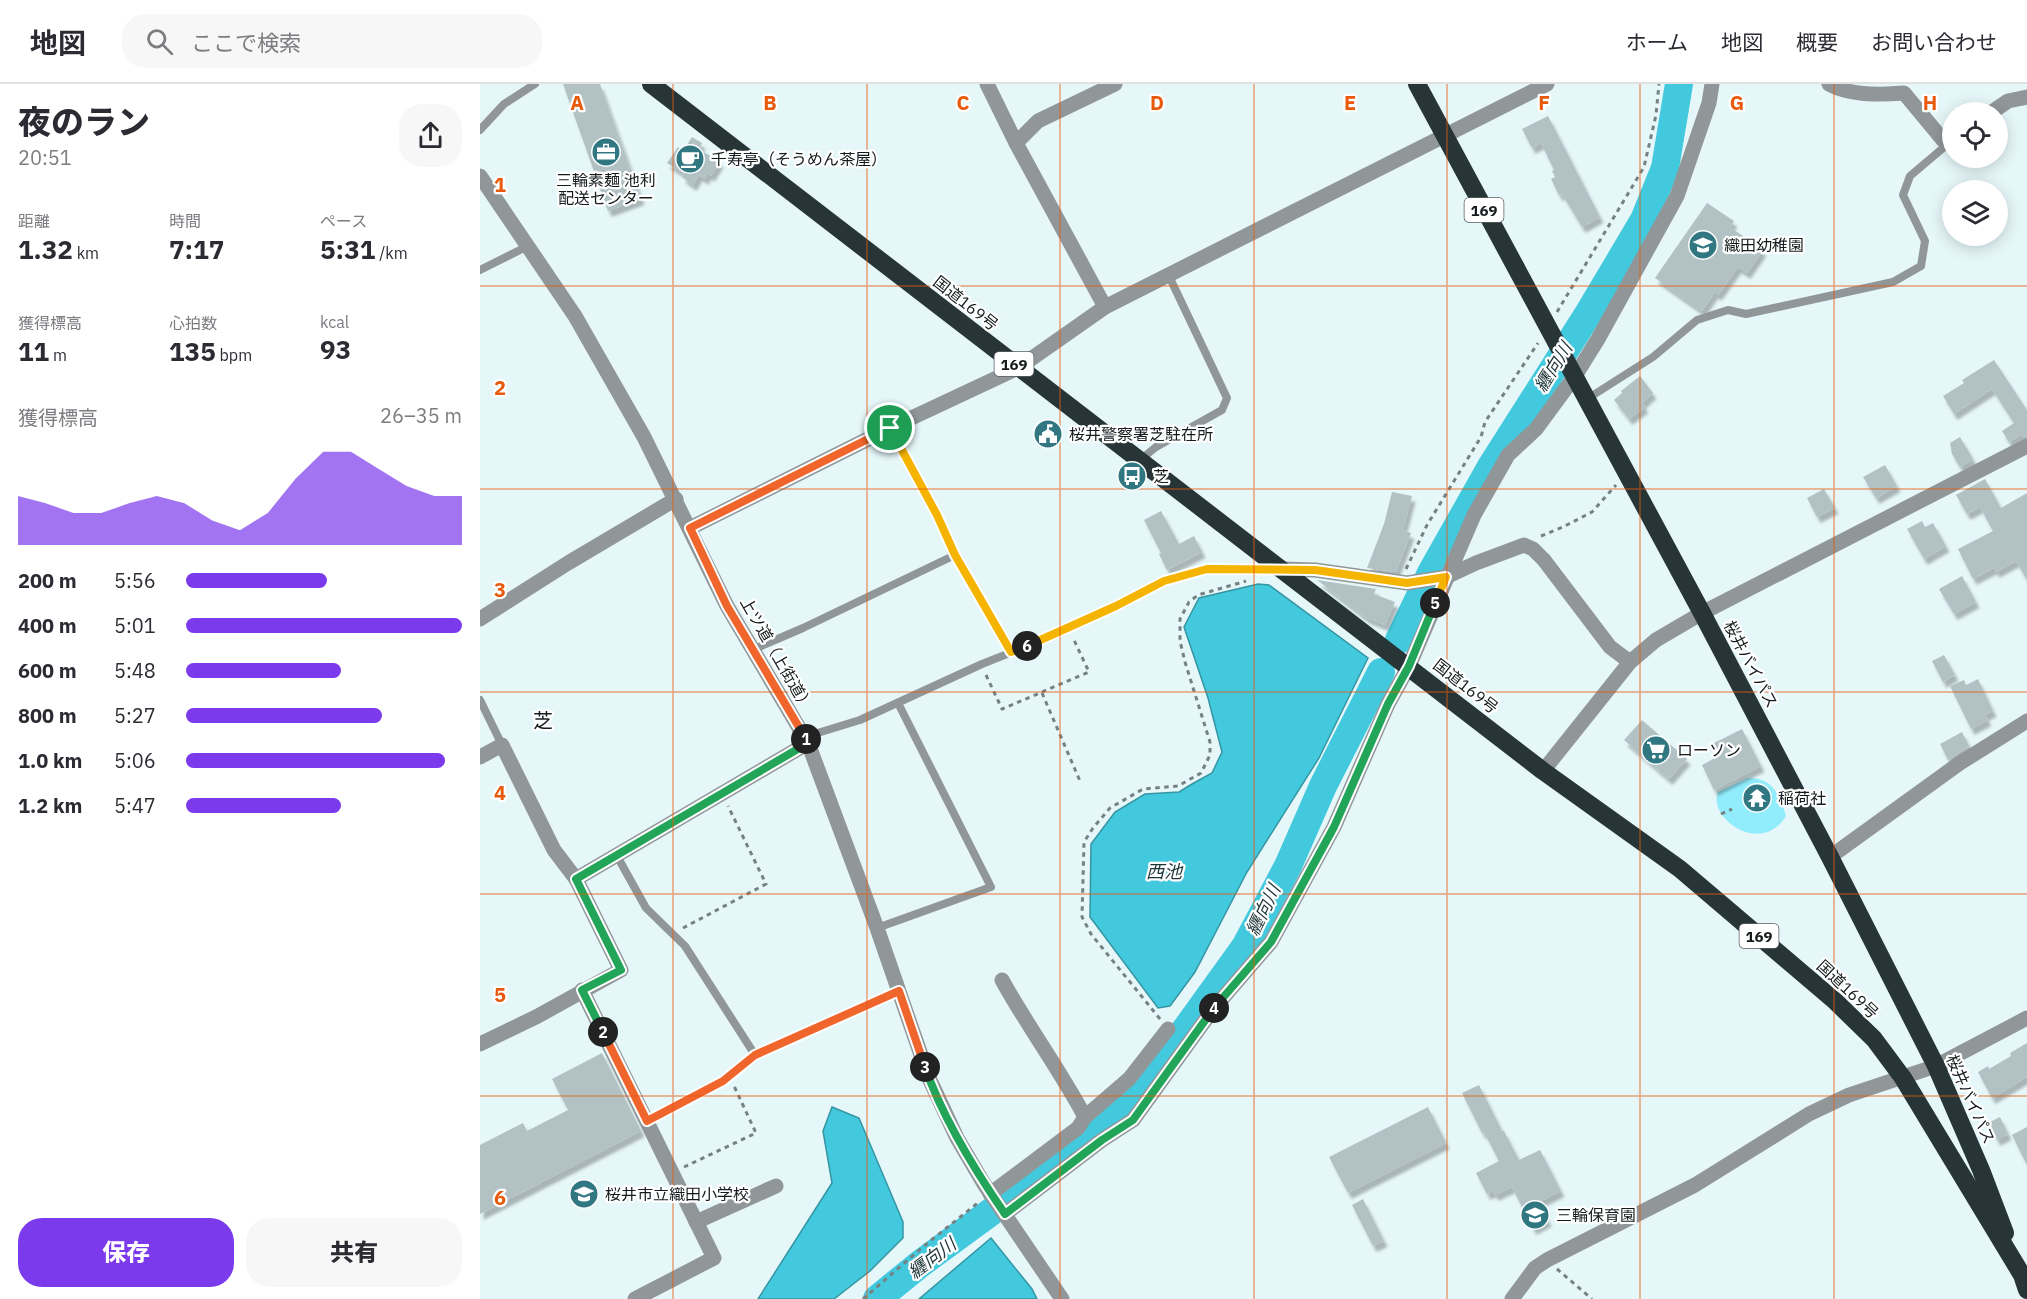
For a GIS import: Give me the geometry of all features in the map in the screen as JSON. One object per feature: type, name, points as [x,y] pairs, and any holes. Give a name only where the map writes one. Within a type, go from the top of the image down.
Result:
[{"type":"highway","name":"国道169号","points":[[651,84],[1543,771],[1680,869],[1835,1001],[1874,1039],[1904,1078],[2024,1282]]},
{"type":"highway","name":"桜井バイパス","points":[[1417,84],[1702,613],[1936,1066],[1981,1170],[2024,1282]]},
{"type":"street","points":[[987,84],[1016,143],[1105,307]]},
{"type":"street","points":[[1016,143],[1038,122],[1115,84]]},
{"type":"street","points":[[690,528],[890,428],[1018,368],[1105,307],[1547,84]]},
{"type":"street","points":[[1004,1213],[1102,1140],[1133,1120],[1214,1008],[1271,942],[1334,827],[1388,704],[1409,666],[1444,577],[1474,515],[1508,456],[1536,429],[1571,370],[1598,339],[1677,196],[1709,103],[1712,84]]},
{"type":"street","points":[[1829,84],[1837,88],[1882,95],[1904,93],[1942,139]]},
{"type":"street","points":[[2007,102],[2027,97]]},
{"type":"street","name":"上ツ道（上街道）","points":[[480,176],[581,326],[644,437],[727,606],[808,743],[877,928],[929,1078],[957,1138],[991,1196],[1062,1299]]},
{"type":"street","points":[[1543,771],[1630,662],[1656,640],[1702,613],[2027,446]]},
{"type":"street","points":[[480,620],[568,562],[676,500]]},
{"type":"street","points":[[1282,569],[1315,570],[1404,583],[1444,577],[1524,545],[1533,549],[1544,560],[1610,647],[1630,662]]},
{"type":"street","points":[[1830,857],[1960,763],[2027,721]]},
{"type":"street","points":[[576,879],[808,743]]},
{"type":"street","points":[[480,757],[502,745],[554,850],[576,879],[621,970],[536,1017],[482,1039]]},
{"type":"street","points":[[1002,980],[1029,1028],[1066,1082],[1085,1118]]},
{"type":"street","points":[[582,990],[714,1258],[635,1299]]},
{"type":"street","points":[[1512,1299],[1534,1268],[1695,1185],[1809,1114],[1849,1095],[1936,1066],[2027,1018]]},
{"type":"street","points":[[991,1196],[1078,1128],[1085,1118],[1129,1079],[1168,1029]]},
{"type":"street","points":[[696,1222],[776,1186]]},
{"type":"lane","points":[[480,130],[504,104],[535,84]]},
{"type":"lane","points":[[1587,399],[1653,357],[1697,320],[1728,310],[1746,314],[1893,282],[1921,266],[1924,241],[1903,195],[1910,176],[1942,149]]},
{"type":"lane","points":[[480,270],[528,246]]},
{"type":"lane","points":[[1140,460],[1156,447],[1222,410],[1227,404],[1227,398],[1168,274]]},
{"type":"lane","points":[[890,428],[937,515],[955,555],[1011,652]]},
{"type":"lane","points":[[752,650],[804,628],[955,555]]},
{"type":"lane","points":[[808,743],[811,735],[860,720],[982,664],[1068,628],[1164,581],[1207,569],[1282,569]]},
{"type":"lane","points":[[480,700],[502,745]]},
{"type":"lane","points":[[877,928],[991,887],[898,703]]},
{"type":"lane","points":[[617,856],[646,908],[685,946],[755,1055]]},
{"type":"lane","points":[[647,1121],[723,1081],[755,1055],[899,991]]},
{"type":"path","points":[[1404,583],[1427,525],[1482,437],[1485,422],[1550,331],[1644,167],[1656,115],[1659,84]]},
{"type":"path","points":[[1524,545],[1592,512],[1627,473]]},
{"type":"path","points":[[1168,1029],[1090,934],[1082,917],[1084,842],[1110,808],[1143,789],[1178,786],[1201,773],[1210,755],[1210,742],[1180,641],[1180,619],[1189,602],[1198,595],[1247,581]]},
{"type":"path","points":[[982,664],[1002,710],[1089,672],[1068,628]]},
{"type":"path","points":[[1042,693],[1080,781]]},
{"type":"path","points":[[673,934],[766,884],[722,794]]},
{"type":"path","points":[[1721,814],[1732,808]]},
{"type":"path","points":[[672,1173],[756,1133],[729,1076]]},
{"type":"path","points":[[863,1299],[924,1246],[991,1196]]},
{"type":"path","points":[[1547,1260],[1573,1285],[1592,1299]]},
{"type":"shaded area","points":[[1748,778],[1764,781],[1774,789],[1786,816],[1775,828],[1763,833],[1751,833],[1738,829],[1720,812],[1717,802],[1718,792]]},
{"type":"water","name":"西池","points":[[1258,584],[1269,585],[1368,658],[1319,758],[1247,872],[1195,972],[1170,1006],[1158,1008],[1090,917],[1091,844],[1115,812],[1145,794],[1179,792],[1212,773],[1222,752],[1208,698],[1184,627],[1199,598]]},
{"type":"water","points":[[832,1107],[859,1118],[903,1222],[903,1238],[870,1271],[834,1299],[758,1299],[832,1183],[823,1131]]},
{"type":"water","points":[[991,1238],[1032,1289],[1037,1299],[919,1299]]},
{"type":"building","name":"三輪素麺 池利 配送センター","points":[[563,84],[600,84],[641,199],[608,211]]},
{"type":"building","points":[[1548,116],[1600,217],[1582,227],[1562,194],[1559,195],[1551,179],[1555,177],[1552,171],[1554,170],[1541,143],[1532,148],[1522,129]]},
{"type":"building","points":[[692,137],[702,143],[699,149],[720,162],[711,176],[708,173],[705,179],[699,175],[693,185],[682,177],[684,174],[667,163],[678,147],[683,151]]},
{"type":"building","points":[[1707,203],[1734,221],[1730,227],[1763,250],[1747,273],[1738,267],[1718,295],[1715,292],[1702,311],[1655,278]]},
{"type":"building","points":[[1994,360],[2027,410],[2027,436],[2023,437],[2022,434],[2009,442],[2002,431],[2014,423],[1992,389],[1954,414],[1943,396],[1964,383],[1962,380]]},
{"type":"building","points":[[1640,376],[1653,393],[1642,403],[1645,407],[1629,419],[1614,400],[1622,393],[1621,391]]},
{"type":"building","points":[[1960,437],[1973,459],[1960,467],[1952,454],[1950,443]]},
{"type":"building","points":[[1885,465],[1897,486],[1876,498],[1863,477]]},
{"type":"building","points":[[1985,479],[2001,508],[2027,493],[2027,580],[2016,561],[1996,572],[1994,568],[1973,579],[1958,549],[1993,531],[1980,507],[1967,514],[1956,495]]},
{"type":"building","points":[[1824,489],[1835,508],[1817,517],[1807,498]]},
{"type":"building","points":[[1392,492],[1412,496],[1403,530],[1411,533],[1396,572],[1367,568],[1384,524]]},
{"type":"building","points":[[1161,511],[1179,544],[1194,536],[1202,552],[1167,570],[1144,520]]},
{"type":"building","points":[[1922,521],[1925,527],[1933,523],[1946,546],[1924,559],[1907,529]]},
{"type":"building","points":[[1962,576],[1976,602],[1954,614],[1939,589]]},
{"type":"building","points":[[1317,580],[1376,589],[1374,594],[1395,602],[1385,625],[1367,618]]},
{"type":"building","points":[[1944,655],[1955,675],[1943,682],[1932,661]]},
{"type":"building","points":[[1978,679],[1993,711],[1985,715],[1988,720],[1971,729],[1950,686],[1964,680],[1966,685]]},
{"type":"building","name":"ローソン","points":[[1642,720],[1687,759],[1669,779],[1624,740]]},
{"type":"building","points":[[1742,729],[1761,766],[1714,790],[1702,765],[1719,756],[1712,744]]},
{"type":"building","points":[[1962,732],[1969,746],[1948,760],[1940,744]]},
{"type":"building","points":[[2027,1043],[2027,1077],[1992,1098],[1978,1072],[1988,1066],[1989,1069],[2011,1056],[2010,1053]]},
{"type":"building","points":[[602,1053],[641,1131],[480,1214],[480,1145],[523,1123],[527,1131],[568,1110],[552,1079]]},
{"type":"building","points":[[1479,1085],[1519,1160],[1540,1150],[1561,1191],[1539,1202],[1548,1221],[1533,1229],[1512,1187],[1495,1195],[1493,1191],[1487,1194],[1476,1173],[1499,1161],[1462,1093]]},
{"type":"building","points":[[1428,1107],[1446,1143],[1348,1193],[1329,1157]]},
{"type":"building","points":[[2000,1117],[2008,1134],[1997,1140],[1988,1123]]},
{"type":"building","points":[[2027,1127],[2027,1165],[2012,1135]]},
{"type":"building","points":[[1363,1199],[1384,1241],[1373,1246],[1352,1205]]},
{"type":"waterway","name":"纒向川","points":[[1399,640],[1431,573],[1492,465],[1590,311],[1644,220],[1665,168],[1679,84]]},
{"type":"waterway","name":"纒向川","points":[[877,1299],[920,1264],[1048,1170],[1117,1108],[1170,1051],[1245,947],[1288,866],[1323,786],[1381,672]]},
{"type":"place","name":"三輪素麺 池利 配送センター","points":[[606,152]]},
{"type":"place","name":"千寿亭（そうめん茶屋）","points":[[690,159]]},
{"type":"place","name":"織田幼稚園","points":[[1703,245]]},
{"type":"place","name":"桜井警察署芝駐在所","points":[[1048,434]]},
{"type":"place","name":"芝","points":[[1132,476]]},
{"type":"place","name":"ローソン","points":[[1656,750]]},
{"type":"place","name":"稲荷社","points":[[1757,798]]},
{"type":"place","name":"桜井市立織田小学校","points":[[584,1194]]},
{"type":"place","name":"三輪保育園","points":[[1535,1215]]},
{"type":"district","name":"芝","points":[[543,720]]},
{"type":"route","points":[[890,428],[937,515],[955,555],[1011,652],[1048,638],[1164,581],[1207,569],[1315,570],[1407,583],[1446,577],[1409,666],[1388,704],[1334,827],[1271,942],[1214,1008],[1133,1120],[1102,1140],[1005,1214],[990,1194],[957,1138],[929,1078],[899,991],[755,1055],[723,1081],[647,1121],[582,990],[621,970],[576,879],[808,743],[727,606],[690,528],[890,428]]}]
